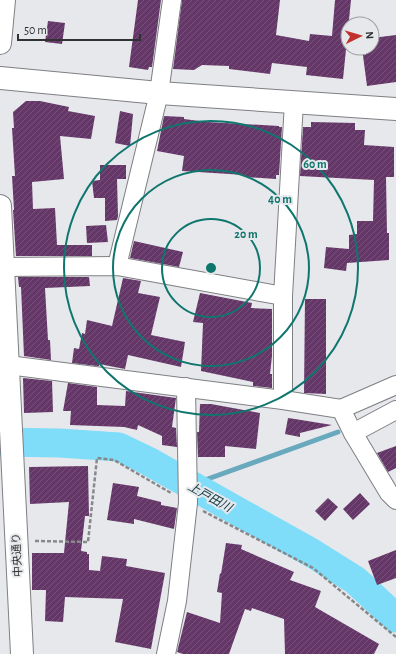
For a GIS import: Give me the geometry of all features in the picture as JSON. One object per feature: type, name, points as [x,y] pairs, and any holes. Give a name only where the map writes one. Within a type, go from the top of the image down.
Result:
[{"type":"street","points":[[0,43],[4,0]]},
{"type":"street","points":[[118,266],[159,93],[172,0]]},
{"type":"street","points":[[0,78],[159,93],[396,109]]},
{"type":"street","points":[[283,400],[283,296],[294,102]]},
{"type":"street","points":[[0,206],[3,267],[3,316],[8,365],[7,425]]},
{"type":"street","points":[[3,267],[118,266],[283,296]]},
{"type":"street","points":[[8,365],[186,387],[341,409],[396,385]]},
{"type":"street","points":[[166,654],[177,600],[188,496],[186,387]]},
{"type":"street","points":[[341,409],[353,433],[389,493],[396,500]]},
{"type":"street","points":[[353,433],[396,410]]},
{"type":"street","name":"中央通り","points":[[7,425],[12,455],[22,654]]},
{"type":"building","points":[[138,0],[161,0],[152,67],[149,67],[148,70],[129,67]]},
{"type":"building","points":[[182,0],[280,0],[276,35],[309,41],[310,34],[332,36],[335,0],[351,0],[349,16],[340,16],[340,56],[345,56],[343,79],[306,75],[307,67],[272,63],[270,74],[229,69],[229,66],[202,65],[194,70],[173,69]]},
{"type":"building","points":[[48,21],[65,23],[62,44],[45,42]]},
{"type":"building","points":[[396,35],[396,82],[367,86],[363,56],[380,56],[380,37]]},
{"type":"building","points":[[26,101],[40,101],[69,107],[68,111],[95,116],[91,139],[60,136],[64,179],[32,182],[33,209],[55,208],[57,245],[92,245],[92,256],[16,256],[12,176],[15,176],[12,128],[14,128],[13,112]]},
{"type":"building","points":[[120,111],[133,114],[130,146],[115,143]]},
{"type":"building","points":[[164,116],[184,117],[184,119],[207,122],[282,127],[279,175],[276,175],[276,179],[245,177],[245,175],[182,171],[184,156],[157,151]]},
{"type":"building","points":[[311,122],[355,123],[355,130],[365,130],[364,145],[394,147],[394,177],[386,177],[389,260],[347,263],[346,271],[324,268],[326,247],[349,249],[349,235],[357,234],[357,221],[373,221],[374,180],[300,176],[303,127],[311,127]]},
{"type":"building","points":[[100,165],[126,165],[126,179],[117,179],[117,220],[105,221],[105,198],[94,198],[92,181],[100,180]]},
{"type":"building","points":[[106,225],[108,242],[87,243],[86,226]]},
{"type":"building","points":[[134,241],[183,252],[179,267],[130,258]]},
{"type":"building","points":[[18,277],[89,277],[90,286],[45,288],[48,340],[50,340],[51,360],[24,356],[21,287],[19,287]]},
{"type":"building","points":[[123,278],[141,281],[138,293],[160,297],[151,335],[185,342],[181,367],[128,355],[125,369],[99,364],[99,366],[97,366],[72,363],[74,348],[79,349],[82,333],[85,334],[87,320],[112,326]]},
{"type":"building","points":[[200,293],[252,303],[251,308],[272,309],[272,356],[270,374],[272,374],[272,388],[253,386],[253,382],[201,371],[203,323],[193,322]]},
{"type":"building","points":[[305,299],[326,299],[326,394],[304,393]]},
{"type":"building","points":[[23,378],[52,381],[53,412],[24,413]]},
{"type":"building","points":[[68,383],[97,387],[97,405],[125,406],[126,391],[176,398],[172,427],[176,428],[177,447],[162,445],[162,436],[138,425],[137,430],[124,427],[70,425],[71,411],[63,411]]},
{"type":"building","points":[[200,404],[211,404],[260,413],[256,449],[225,446],[225,457],[198,457],[197,432],[199,432]]},
{"type":"building","points":[[288,418],[332,425],[300,433],[300,437],[285,434]]},
{"type":"building","points":[[396,446],[396,468],[388,472],[377,453]]},
{"type":"building","points":[[88,466],[89,516],[85,516],[81,551],[89,554],[89,570],[100,571],[102,556],[127,559],[126,566],[165,573],[151,649],[115,642],[123,599],[65,597],[63,622],[45,621],[46,590],[32,590],[32,553],[64,553],[69,502],[30,504],[29,467]]},
{"type":"building","points":[[113,483],[139,487],[137,496],[161,502],[161,505],[177,508],[174,529],[134,519],[134,524],[107,520]]},
{"type":"building","points":[[360,493],[370,504],[353,520],[343,509]]},
{"type":"building","points":[[328,498],[338,507],[325,521],[315,511]]},
{"type":"building","points":[[226,543],[242,545],[241,549],[294,572],[290,580],[321,591],[315,607],[379,644],[374,654],[285,654],[284,619],[252,608],[251,611],[245,609],[229,654],[183,654],[177,652],[187,612],[220,623],[222,593],[217,592]]},
{"type":"building","points":[[396,550],[396,578],[377,585],[368,561]]},
{"type":"waterway","points":[[191,485],[338,432]]},
{"type":"waterway","name":"上戸田川","points":[[0,442],[59,443],[119,447],[148,461],[312,553],[355,580],[396,618]]}]
